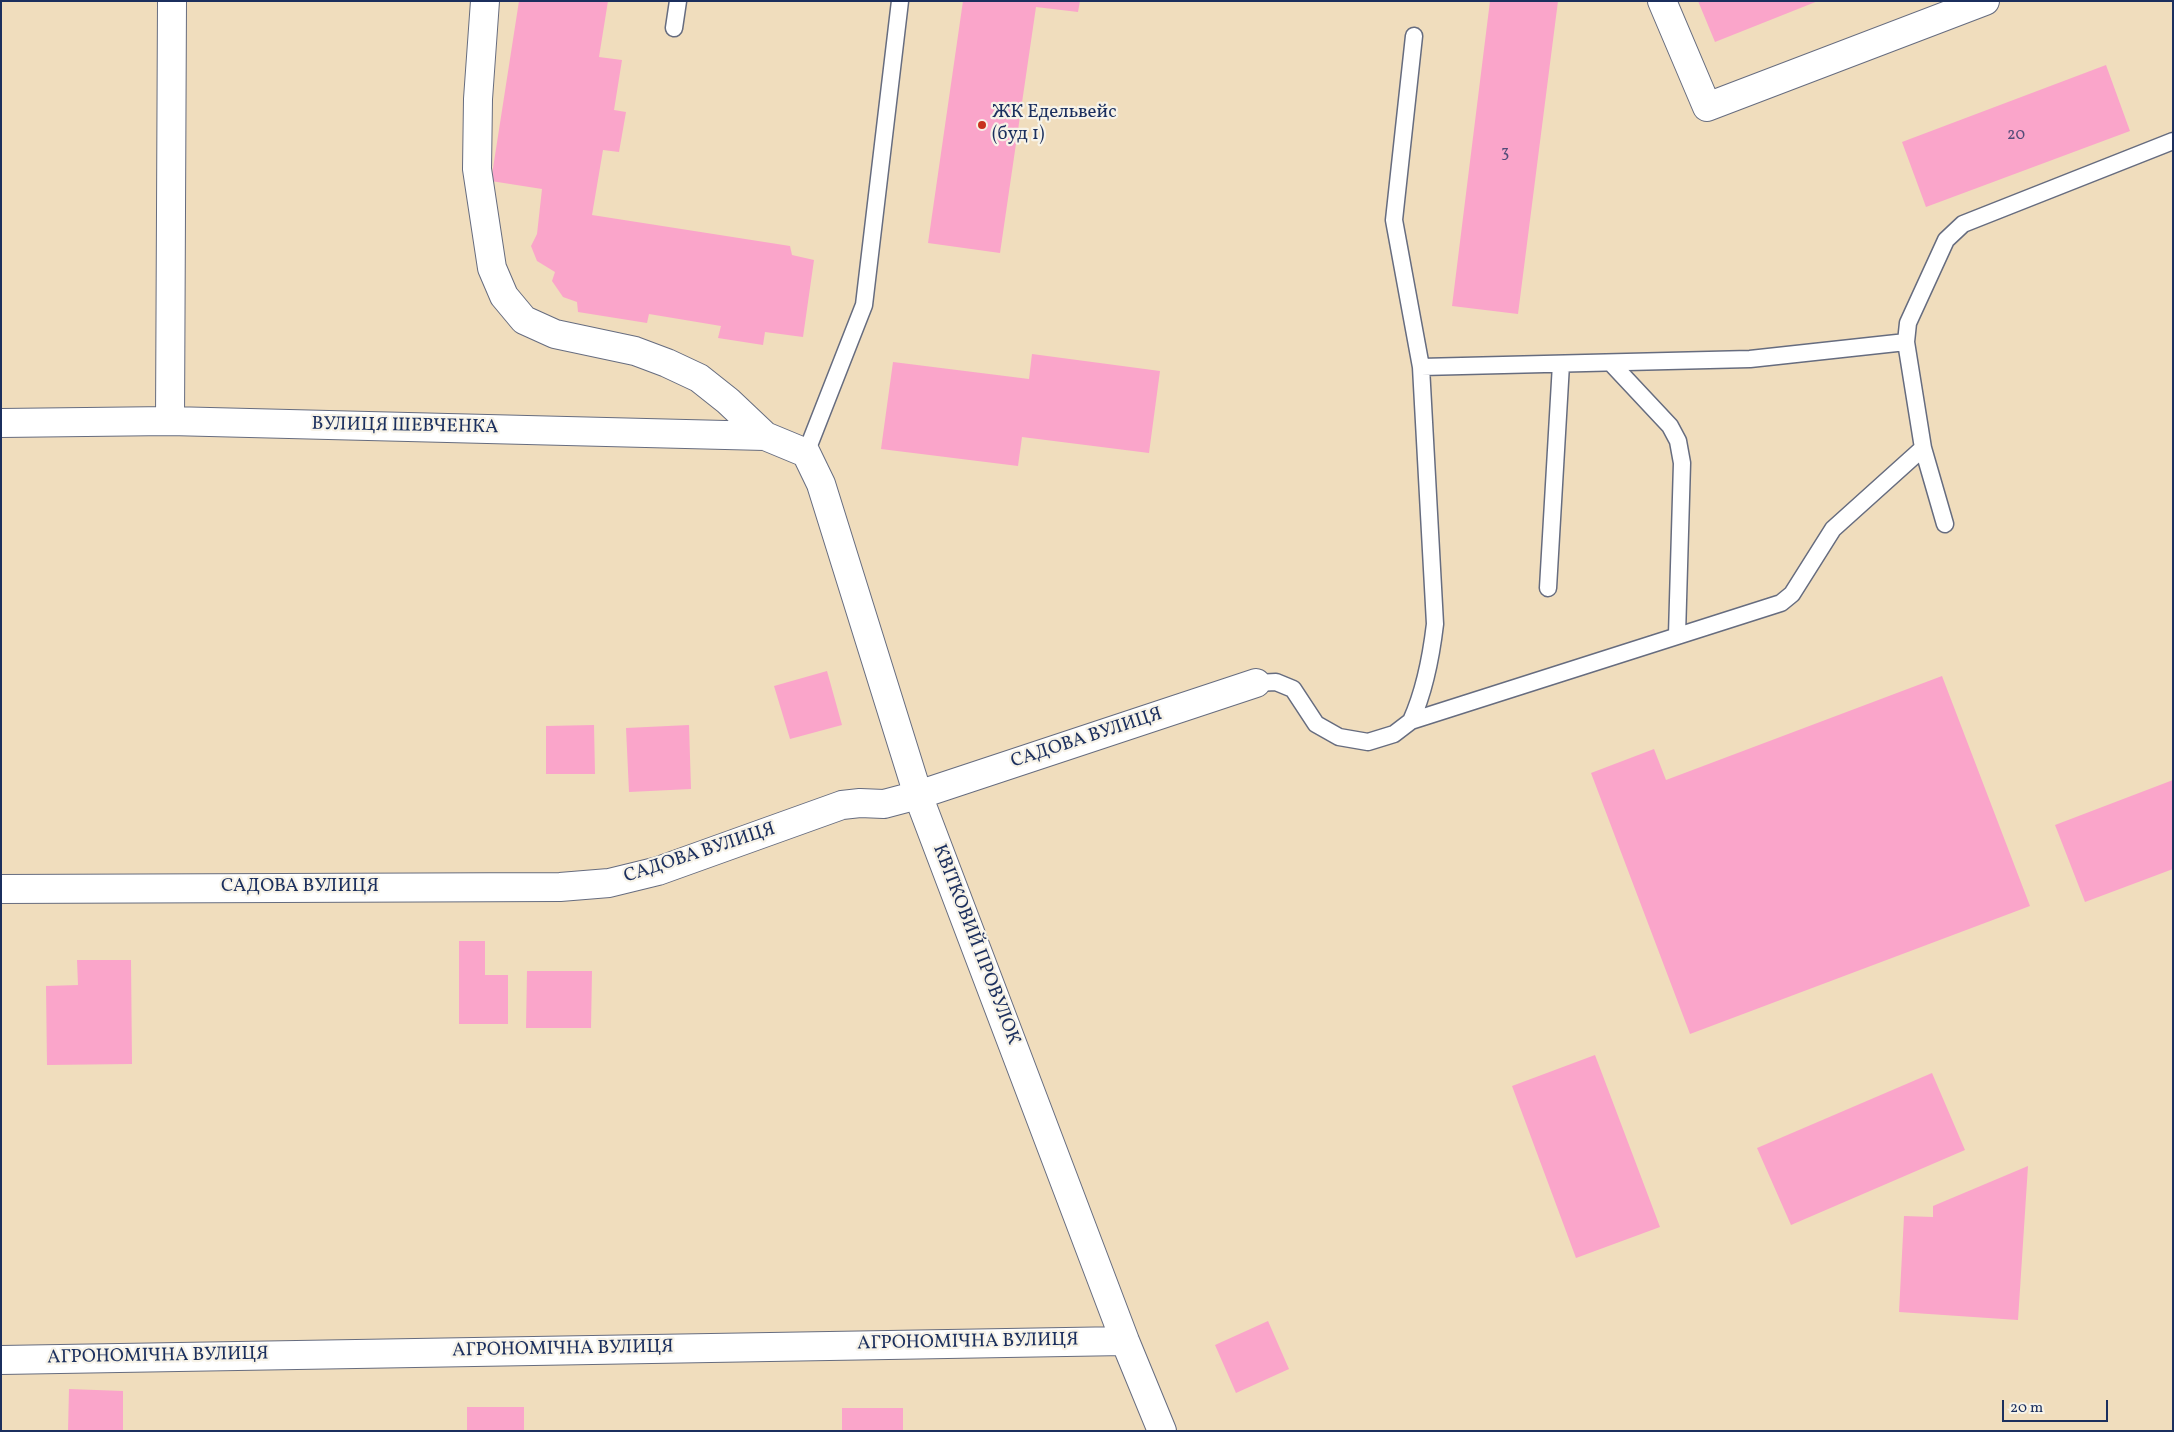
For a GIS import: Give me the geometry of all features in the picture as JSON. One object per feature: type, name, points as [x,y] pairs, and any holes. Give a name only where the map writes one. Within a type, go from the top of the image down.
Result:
[{"type":"street","points":[[170,421],[172,1]]},
{"type":"street","points":[[485,1],[478,100],[478,169],[492,268],[504,296],[524,320],[555,334],[635,351],[699,378],[728,400],[765,436]]},
{"type":"street","points":[[1662,1],[1707,107],[1985,1]]},
{"type":"street","name":"ВУЛИЦЯ ШЕВЧЕНКА","points":[[1,422],[170,421],[765,436],[806,453]]},
{"type":"street","name":"КВІТКОВИЙ ПРОВУЛОК","points":[[806,453],[821,484],[918,795],[1125,1341],[1162,1431]]},
{"type":"street","name":"САДОВА ВУЛИЦЯ","points":[[1,890],[550,887],[609,884],[658,871],[842,806],[860,803],[884,804],[918,795],[1256,683]]},
{"type":"street","name":"АГРОНОМІЧНА ВУЛИЦЯ","points":[[1,1360],[1125,1341]]},
{"type":"lane","points":[[674,28],[678,1]]},
{"type":"lane","points":[[806,453],[864,305],[900,1]]},
{"type":"lane","points":[[1411,721],[1421,698],[1431,654],[1435,624],[1421,367],[1394,220],[1414,36]]},
{"type":"lane","points":[[1945,524],[1924,448],[1906,342],[1908,323],[1946,240],[1964,224],[2173,141]]},
{"type":"lane","points":[[1421,367],[1750,359],[1906,342]]},
{"type":"lane","points":[[1611,363],[1670,426],[1678,441],[1682,463],[1677,635]]},
{"type":"lane","points":[[1548,588],[1561,364]]},
{"type":"lane","points":[[1256,683],[1276,682],[1293,689],[1316,724],[1339,738],[1368,742],[1394,734],[1411,721],[1780,603],[1792,594],[1833,529],[1924,448]]},
{"type":"building","points":[[519,1],[608,1],[599,57],[622,60],[614,110],[626,112],[619,152],[603,150],[592,215],[790,246],[792,255],[814,260],[803,337],[765,332],[763,345],[718,338],[721,326],[649,314],[647,323],[578,312],[577,302],[563,297],[552,281],[555,272],[537,261],[531,246],[537,234],[542,189],[491,181]]},
{"type":"building","name":"ЖК Едельвейс (буд 1)","points":[[963,1],[1080,1],[1078,12],[1036,7],[1000,253],[928,243]]},
{"type":"building","points":[[1490,1],[1558,1],[1518,314],[1452,306]]},
{"type":"building","points":[[1698,1],[1818,1],[1715,42]]},
{"type":"building","points":[[2106,65],[2130,131],[1926,207],[1902,142]]},
{"type":"building","points":[[1032,354],[1160,371],[1149,453],[1022,437],[1018,466],[881,449],[893,362],[1029,379]]},
{"type":"building","points":[[827,671],[842,725],[790,739],[774,686]]},
{"type":"building","points":[[1942,676],[2030,906],[1690,1034],[1591,773],[1654,749],[1666,780]]},
{"type":"building","points":[[594,725],[595,774],[546,774],[546,726]]},
{"type":"building","points":[[689,725],[691,789],[629,792],[626,728]]},
{"type":"building","points":[[2173,780],[2173,869],[2085,902],[2055,825]]},
{"type":"building","points":[[459,941],[485,941],[485,975],[508,975],[508,1024],[459,1024]]},
{"type":"building","points":[[77,960],[131,960],[132,1064],[47,1065],[46,986],[78,985]]},
{"type":"building","points":[[527,971],[592,971],[591,1028],[526,1028]]},
{"type":"building","points":[[1595,1055],[1660,1227],[1576,1258],[1512,1086]]},
{"type":"building","points":[[1932,1073],[1965,1150],[1791,1225],[1757,1148]]},
{"type":"building","points":[[2028,1166],[2018,1320],[1899,1312],[1904,1216],[1933,1217],[1933,1206]]},
{"type":"building","points":[[1268,1321],[1289,1369],[1236,1393],[1215,1345]]},
{"type":"building","points":[[69,1389],[123,1391],[123,1431],[68,1431]]},
{"type":"building","points":[[467,1407],[524,1407],[524,1431],[467,1431]]},
{"type":"building","points":[[842,1408],[903,1408],[903,1431],[842,1431]]},
{"type":"place","name":"ЖК Едельвейс (буд 1)","points":[[982,125]]}]
